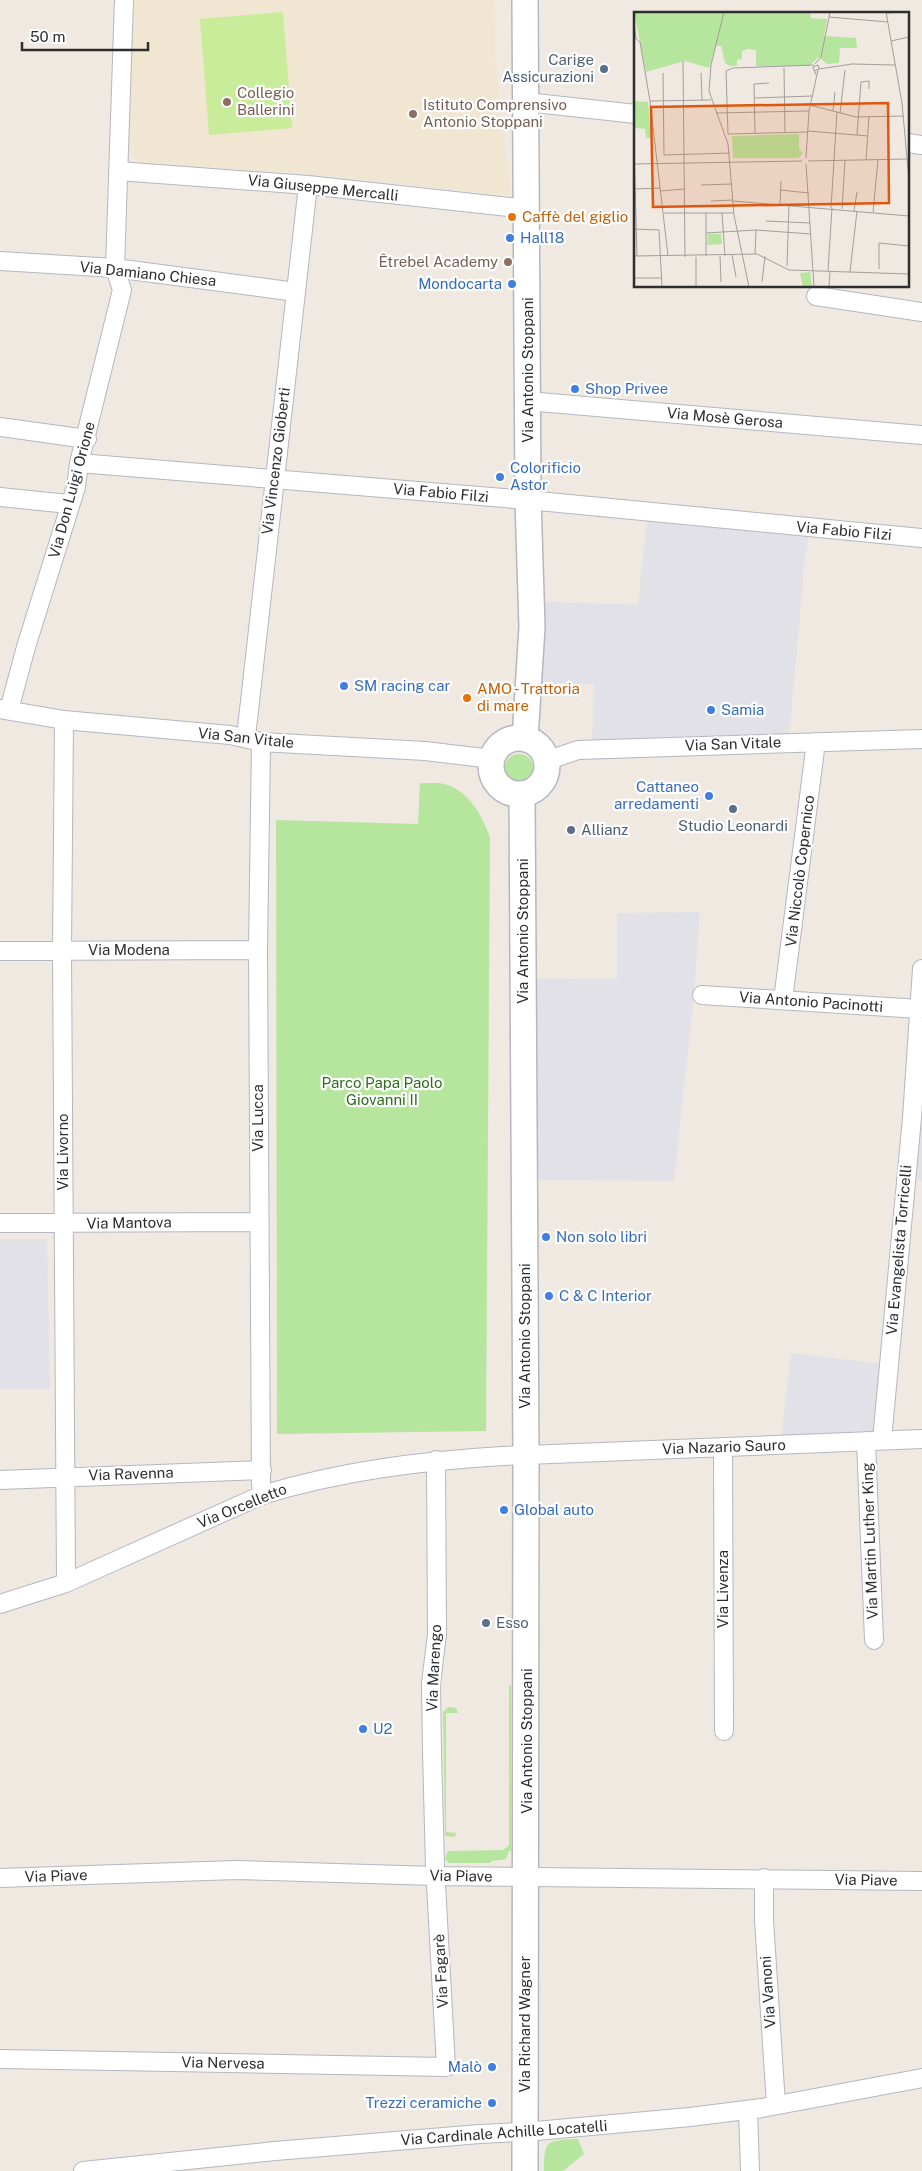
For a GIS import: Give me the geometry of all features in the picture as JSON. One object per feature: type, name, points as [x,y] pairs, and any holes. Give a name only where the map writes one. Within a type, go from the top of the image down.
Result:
[{"type":"street","points":[[115,268],[124,0]]},
{"type":"street","name":"Via Antonio Stoppani","points":[[525,0],[528,209],[528,500],[532,627],[525,739]]},
{"type":"street","points":[[526,102],[634,114]]},
{"type":"street","name":"Via Giuseppe Mercalli","points":[[118,170],[308,185],[528,209]]},
{"type":"street","name":"Via Vincenzo Gioberti","points":[[253,739],[273,479],[308,185]]},
{"type":"street","name":"Via Damiano Chiesa","points":[[0,261],[115,268],[296,292]]},
{"type":"street","name":"Via Don Luigi Orione","points":[[5,709],[76,487],[80,463],[122,290],[115,268]]},
{"type":"street","points":[[816,296],[922,312]]},
{"type":"street","name":"Via Mosè Gerosa","points":[[527,402],[922,435]]},
{"type":"street","points":[[0,428],[87,438]]},
{"type":"street","name":"Via Fabio Filzi","points":[[80,463],[528,500],[922,538]]},
{"type":"street","points":[[0,497],[70,504]]},
{"type":"street","name":"Via San Vitale","points":[[5,709],[64,720],[253,739],[425,751],[492,760]]},
{"type":"street","name":"Via Livorno","points":[[64,720],[62,950],[66,1583]]},
{"type":"street","name":"Via Lucca","points":[[253,739],[258,950],[262,1470],[260,1483],[262,1495]]},
{"type":"street","points":[[525,739],[536,744],[541,749],[546,761],[546,773],[543,781],[538,787],[522,794],[505,791],[498,785],[491,768],[495,752],[506,741],[525,739]]},
{"type":"street","name":"Via San Vitale","points":[[546,761],[578,750],[922,739]]},
{"type":"street","name":"Via Niccolò Copernico","points":[[783,1000],[816,742]]},
{"type":"street","name":"Via Antonio Stoppani","points":[[522,794],[526,1456],[527,1830],[525,1877]]},
{"type":"street","name":"Via Modena","points":[[0,951],[258,950]]},
{"type":"street","name":"Via Evangelista Torricelli","points":[[874,1441],[912,1118],[922,969]]},
{"type":"street","name":"Via Antonio Pacinotti","points":[[702,995],[919,1009]]},
{"type":"street","name":"Via Mantova","points":[[0,1223],[259,1222]]},
{"type":"street","name":"Via Nazario Sauro","points":[[526,1456],[922,1439]]},
{"type":"street","name":"Via Martin Luther King","points":[[874,1441],[874,1640]]},
{"type":"street","name":"Via Livenza","points":[[723,1448],[724,1731]]},
{"type":"street","name":"Via Orcelletto","points":[[0,1604],[66,1583],[262,1495],[296,1485],[351,1472],[436,1460],[526,1456]]},
{"type":"street","name":"Via Marengo","points":[[436,1460],[437,1634],[431,1683],[436,1876]]},
{"type":"street","name":"Via Ravenna","points":[[0,1480],[262,1470]]},
{"type":"street","name":"Via Piave","points":[[0,1878],[236,1870],[436,1876],[922,1881]]},
{"type":"street","name":"Via Fagarè","points":[[436,1876],[446,2067]]},
{"type":"street","name":"Via Richard Wagner","points":[[525,1877],[525,2171]]},
{"type":"street","name":"Via Vanoni","points":[[764,1878],[764,1920],[776,2106]]},
{"type":"street","name":"Via Nervesa","points":[[0,2059],[446,2067]]},
{"type":"street","name":"Via Cardinale Achille Locatelli","points":[[83,2171],[275,2151],[525,2132],[748,2110],[922,2078]]},
{"type":"street","points":[[748,2110],[750,2171]]},
{"type":"shaded area","name":"Collegio Ballerini","points":[[132,0],[494,0],[495,54],[511,196],[321,175],[138,162],[128,151]]},
{"type":"shaded area","points":[[647,515],[809,531],[789,740],[592,747],[594,684],[530,684],[533,601],[638,605]]},
{"type":"shaded area","points":[[700,912],[694,997],[674,1181],[527,1180],[526,979],[617,978],[617,913]]},
{"type":"shaded area","points":[[922,1002],[922,1181],[909,1179]]},
{"type":"shaded area","points":[[0,1239],[47,1239],[50,1389],[0,1389]]},
{"type":"shaded area","points":[[791,1353],[892,1365],[888,1434],[781,1438]]},
{"type":"green space","points":[[283,12],[292,128],[209,135],[200,19]]},
{"type":"green space","points":[[519,754],[529,758],[533,768],[529,778],[519,782],[509,778],[505,768],[509,758]]},
{"type":"green space","name":"Parco Papa Paolo Giovanni II","points":[[420,783],[444,784],[461,792],[479,813],[490,837],[486,1431],[277,1434],[276,820],[418,824]]},
{"type":"green space","points":[[509,1686],[511,1686],[511,1851],[509,1851],[506,1859],[491,1861],[491,1863],[449,1863],[445,1859],[448,1851],[503,1850],[509,1845]]},
{"type":"green space","points":[[448,1707],[456,1708],[458,1713],[446,1713],[446,1832],[457,1833],[454,1837],[446,1836],[445,1834],[443,1712]]},
{"type":"green space","points":[[578,2139],[584,2154],[563,2171],[544,2171],[545,2152],[549,2143]]},
{"type":"place","name":"Carige Assicurazioni","points":[[604,69]]},
{"type":"place","name":"Collegio Ballerini","points":[[227,102]]},
{"type":"place","name":"Istituto Comprensivo Antonio Stoppani","points":[[413,114]]},
{"type":"place","name":"Caffè del giglio","points":[[512,217]]},
{"type":"place","name":"Hall18","points":[[510,238]]},
{"type":"place","name":"Êtrebel Academy","points":[[508,262]]},
{"type":"place","name":"Mondocarta","points":[[512,284]]},
{"type":"place","name":"Shop Privee","points":[[575,389]]},
{"type":"place","name":"Colorificio Astor","points":[[500,477]]},
{"type":"place","name":"SM racing car","points":[[344,686]]},
{"type":"place","name":"AMO - Trattoria di mare","points":[[467,698]]},
{"type":"place","name":"Samia","points":[[711,710]]},
{"type":"place","name":"Cattaneo arredamenti","points":[[709,796]]},
{"type":"place","name":"Studio Leonardi","points":[[733,809]]},
{"type":"place","name":"Allianz","points":[[571,830]]},
{"type":"place","name":"Non solo libri","points":[[546,1237]]},
{"type":"place","name":"C & C Interior","points":[[549,1296]]},
{"type":"place","name":"Global auto","points":[[504,1510]]},
{"type":"place","name":"Esso","points":[[486,1623]]},
{"type":"place","name":"U2","points":[[363,1729]]},
{"type":"place","name":"Malò","points":[[492,2067]]},
{"type":"place","name":"Trezzi ceramiche","points":[[492,2103]]}]
